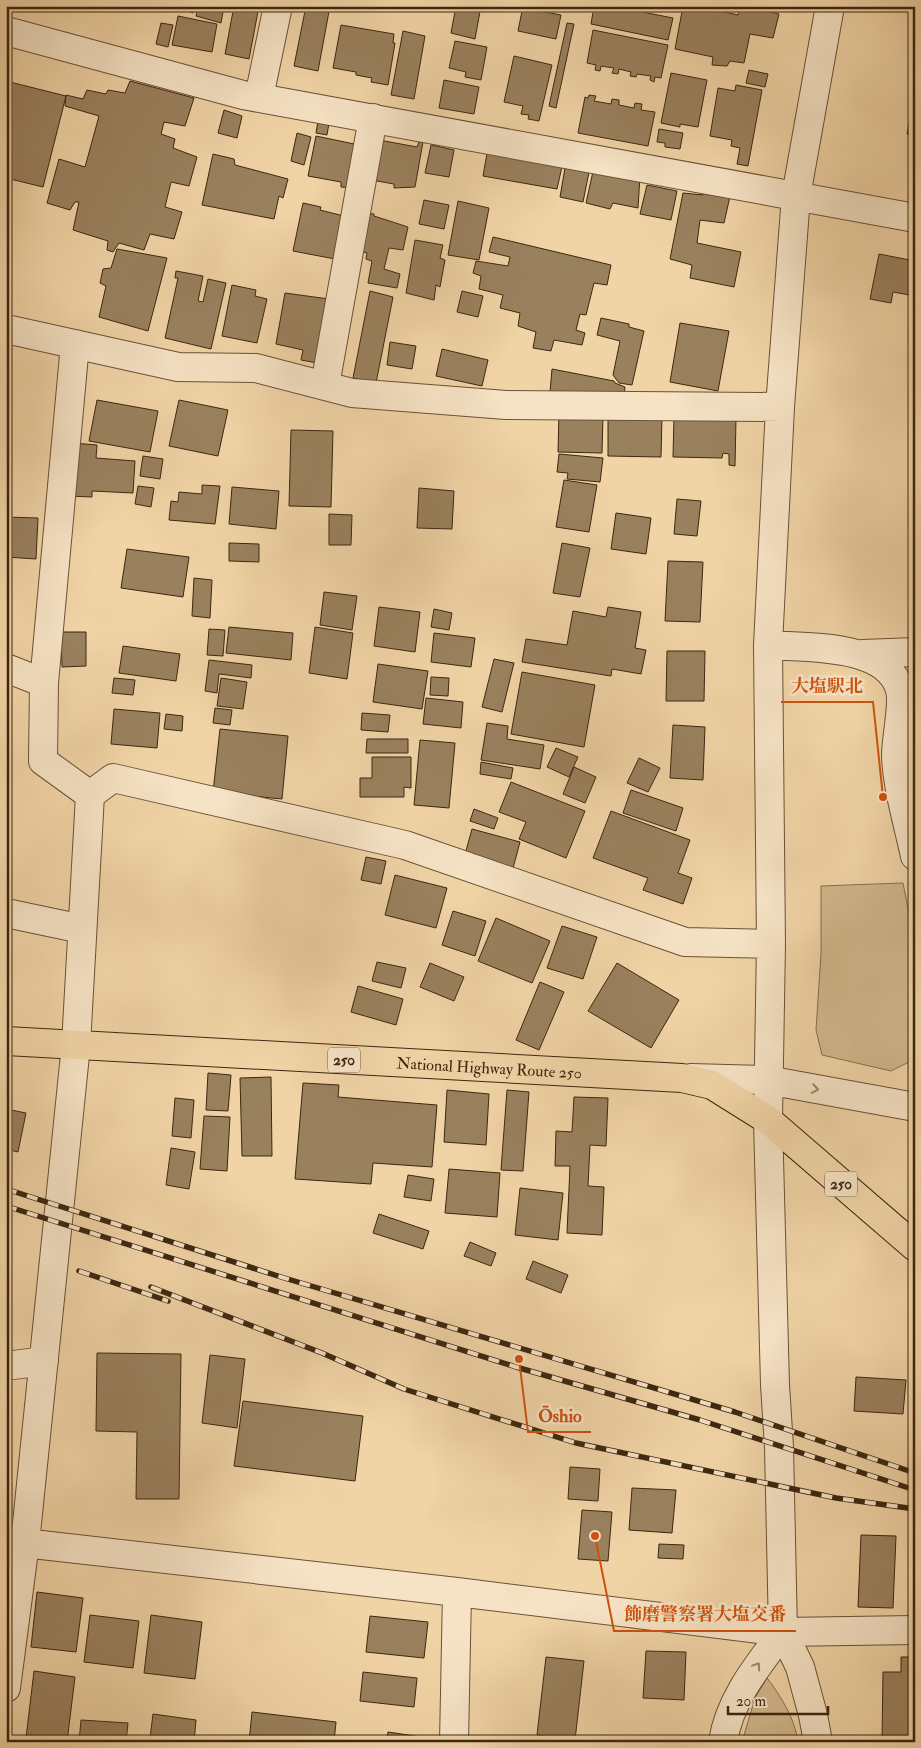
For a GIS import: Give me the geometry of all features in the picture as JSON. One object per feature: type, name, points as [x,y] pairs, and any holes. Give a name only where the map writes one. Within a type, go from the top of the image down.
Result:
[{"type":"highway","name":"National Highway Route 250","points":[[6,1041],[682,1078],[712,1086],[768,1120],[915,1247]]},
{"type":"street","points":[[259,98],[278,6]]},
{"type":"street","points":[[818,1742],[800,1667],[783,1632],[767,1080],[771,944],[768,645],[780,407],[796,196],[830,6]]},
{"type":"street","points":[[6,31],[259,98],[915,218]]},
{"type":"street","points":[[325,385],[373,118]]},
{"type":"street","points":[[6,329],[178,367],[256,368],[352,393],[506,405],[780,407]]},
{"type":"street","points":[[75,344],[44,683],[43,761],[90,795]]},
{"type":"street","points":[[768,645],[862,654],[915,652]]},
{"type":"street","points":[[862,654],[883,666],[895,677],[901,692],[896,754],[898,776],[915,856]]},
{"type":"street","points":[[6,668],[44,683]]},
{"type":"street","points":[[6,1688],[16,1542],[44,1361],[53,1250],[76,1045],[90,795],[112,778],[405,845],[596,909],[685,942],[771,944]]},
{"type":"street","points":[[6,913],[82,929]]},
{"type":"street","points":[[682,1078],[767,1080],[915,1107]]},
{"type":"street","points":[[6,1366],[44,1361]]},
{"type":"street","points":[[16,1542],[457,1592],[783,1632],[915,1630]]},
{"type":"street","points":[[454,1742],[457,1592]]},
{"type":"street","points":[[723,1742],[734,1706],[756,1666],[783,1632]]},
{"type":"shaded area","points":[[903,883],[915,944],[915,1059],[891,1071],[822,1055],[816,1030],[821,954],[821,886]]},
{"type":"shaded area","points":[[767,1678],[787,1708],[798,1742],[742,1742],[755,1698]]},
{"type":"building","points":[[181,6],[195,6],[193,13],[180,9]]},
{"type":"building","points":[[198,6],[224,6],[221,23],[196,16]]},
{"type":"building","points":[[234,6],[259,6],[249,59],[225,54]]},
{"type":"building","points":[[306,6],[330,6],[318,71],[294,66]]},
{"type":"building","points":[[456,6],[481,6],[475,39],[451,33]]},
{"type":"building","points":[[523,6],[541,6],[540,11],[561,15],[556,39],[518,31]]},
{"type":"building","points":[[594,6],[612,6],[673,18],[668,40],[591,24]]},
{"type":"building","points":[[683,6],[698,6],[738,15],[741,6],[745,6],[779,14],[773,38],[750,34],[744,63],[730,61],[727,66],[712,65],[713,57],[675,49]]},
{"type":"building","points":[[178,16],[217,24],[212,52],[172,45]]},
{"type":"building","points":[[161,23],[173,25],[168,47],[156,44]]},
{"type":"building","points":[[567,23],[574,24],[556,108],[549,106]]},
{"type":"building","points":[[341,25],[394,34],[393,43],[395,43],[388,85],[371,82],[372,78],[356,75],[356,72],[333,68]]},
{"type":"building","points":[[593,30],[668,45],[661,78],[655,77],[654,82],[650,80],[651,76],[637,74],[636,77],[630,76],[631,72],[619,69],[618,74],[612,73],[614,68],[601,66],[600,71],[595,70],[596,65],[587,63]]},
{"type":"building","points":[[403,31],[425,36],[414,99],[391,95]]},
{"type":"building","points":[[455,41],[487,47],[481,80],[465,77],[466,72],[449,68]]},
{"type":"building","points":[[514,56],[552,65],[539,121],[528,119],[529,115],[521,114],[523,106],[504,102]]},
{"type":"building","points":[[749,70],[768,74],[765,87],[746,83]]},
{"type":"building","points":[[671,73],[707,80],[698,127],[680,124],[680,127],[661,123]]},
{"type":"building","points":[[444,80],[479,87],[474,114],[439,108]]},
{"type":"building","points":[[6,81],[66,96],[43,187],[6,178]]},
{"type":"building","points":[[130,81],[194,98],[185,126],[164,122],[161,134],[175,139],[173,148],[197,157],[189,186],[171,182],[165,207],[182,212],[174,239],[150,234],[144,250],[119,243],[113,252],[107,250],[108,241],[73,230],[79,202],[75,202],[70,210],[47,203],[59,159],[85,167],[99,116],[65,106],[66,95],[83,99],[87,90],[106,94],[108,90],[125,93]]},
{"type":"building","points":[[736,85],[762,90],[748,166],[737,164],[740,148],[731,146],[732,140],[710,136],[718,88],[735,91]]},
{"type":"building","points":[[915,94],[915,136],[907,134]]},
{"type":"building","points":[[589,95],[596,96],[594,101],[611,104],[612,99],[619,100],[619,105],[634,108],[635,103],[642,104],[641,110],[655,112],[648,146],[578,133],[585,97],[588,98]]},
{"type":"building","points":[[224,110],[242,116],[237,138],[218,133]]},
{"type":"building","points":[[318,121],[329,123],[327,135],[316,133]]},
{"type":"building","points":[[659,129],[683,133],[680,149],[665,147],[665,143],[657,142]]},
{"type":"building","points":[[297,133],[311,137],[304,165],[291,161]]},
{"type":"building","points":[[316,136],[359,145],[352,188],[341,187],[341,182],[308,176]]},
{"type":"building","points":[[379,140],[417,147],[419,142],[423,142],[415,187],[394,188],[394,184],[371,180]]},
{"type":"building","points":[[431,145],[454,150],[449,177],[425,173]]},
{"type":"building","points":[[488,148],[563,162],[557,189],[483,176]]},
{"type":"building","points":[[213,154],[234,159],[235,165],[288,179],[283,198],[279,196],[274,219],[202,205]]},
{"type":"building","points":[[566,162],[590,167],[583,202],[560,197]]},
{"type":"building","points":[[594,167],[640,176],[638,208],[613,203],[610,209],[586,203]]},
{"type":"building","points":[[647,185],[677,191],[671,220],[640,214]]},
{"type":"building","points":[[705,188],[731,192],[724,223],[700,220],[697,243],[741,252],[734,287],[690,278],[692,265],[670,259],[683,193],[703,195]]},
{"type":"building","points":[[424,200],[449,205],[444,229],[419,224]]},
{"type":"building","points":[[458,201],[489,208],[479,260],[448,255]]},
{"type":"building","points":[[303,203],[321,207],[320,210],[344,216],[335,259],[293,251]]},
{"type":"building","points":[[367,213],[408,227],[403,250],[389,248],[384,269],[400,274],[397,288],[368,283],[372,261],[366,259],[367,253],[360,251]]},
{"type":"building","points":[[493,237],[611,265],[607,285],[594,283],[586,315],[580,314],[576,330],[585,333],[582,345],[554,340],[551,351],[533,348],[536,332],[518,326],[520,313],[500,308],[503,295],[479,289],[481,276],[473,273],[476,261],[508,266],[510,257],[489,252]]},
{"type":"building","points":[[415,240],[443,245],[440,258],[445,260],[440,287],[436,285],[434,300],[406,293]]},
{"type":"building","points":[[117,249],[167,258],[148,331],[99,317],[106,286],[100,283],[103,269],[111,268]]},
{"type":"building","points":[[879,254],[915,261],[915,296],[893,292],[891,303],[870,299]]},
{"type":"building","points":[[176,271],[203,276],[198,301],[203,302],[208,279],[226,283],[211,349],[165,338],[178,278],[175,278]]},
{"type":"building","points":[[232,285],[256,290],[255,296],[267,299],[257,343],[222,336]]},
{"type":"building","points":[[370,291],[393,297],[376,383],[353,378]]},
{"type":"building","points":[[462,291],[483,296],[478,317],[457,312]]},
{"type":"building","points":[[285,293],[329,299],[317,363],[301,360],[303,350],[276,344]]},
{"type":"building","points":[[601,318],[629,324],[629,327],[644,331],[632,385],[619,383],[613,375],[620,341],[597,335]]},
{"type":"building","points":[[680,323],[729,331],[718,391],[670,382]]},
{"type":"building","points":[[390,342],[416,346],[412,369],[387,365]]},
{"type":"building","points":[[442,349],[488,360],[482,386],[436,376]]},
{"type":"building","points":[[552,369],[614,381],[625,387],[624,397],[550,392]]},
{"type":"building","points":[[97,400],[158,411],[150,452],[89,441]]},
{"type":"building","points":[[179,400],[228,410],[218,456],[169,446]]},
{"type":"building","points":[[559,413],[603,415],[602,453],[558,452]]},
{"type":"building","points":[[608,415],[662,416],[661,457],[608,456]]},
{"type":"building","points":[[674,417],[736,418],[735,466],[729,465],[729,454],[723,453],[722,458],[673,457]]},
{"type":"building","points":[[291,430],[333,431],[331,507],[289,506]]},
{"type":"building","points":[[73,443],[97,445],[96,458],[135,461],[133,493],[92,491],[92,497],[69,496]]},
{"type":"building","points":[[559,454],[603,458],[600,482],[567,479],[568,473],[557,472]]},
{"type":"building","points":[[143,456],[163,459],[160,479],[140,476]]},
{"type":"building","points":[[564,480],[597,485],[589,532],[556,527]]},
{"type":"building","points":[[202,485],[220,486],[215,524],[169,520],[171,501],[178,502],[179,492],[202,494]]},
{"type":"building","points":[[138,486],[154,488],[151,507],[135,504]]},
{"type":"building","points":[[232,487],[279,491],[276,529],[229,524]]},
{"type":"building","points":[[419,488],[454,491],[452,529],[417,528]]},
{"type":"building","points":[[677,499],[701,501],[697,536],[674,534]]},
{"type":"building","points":[[616,513],[651,518],[646,554],[611,549]]},
{"type":"building","points":[[329,514],[352,515],[351,545],[329,545]]},
{"type":"building","points":[[6,517],[38,518],[36,559],[6,557]]},
{"type":"building","points":[[229,543],[259,544],[259,562],[229,561]]},
{"type":"building","points":[[562,543],[590,548],[580,597],[553,593]]},
{"type":"building","points":[[127,549],[189,557],[183,597],[121,588]]},
{"type":"building","points":[[668,561],[703,562],[700,622],[665,621]]},
{"type":"building","points":[[194,578],[212,580],[210,618],[192,616]]},
{"type":"building","points":[[324,592],[357,596],[352,630],[320,625]]},
{"type":"building","points":[[379,607],[420,612],[415,652],[374,646]]},
{"type":"building","points":[[608,607],[641,612],[635,648],[646,650],[641,674],[612,669],[611,676],[522,662],[526,639],[567,645],[573,611],[606,617]]},
{"type":"building","points":[[434,609],[452,613],[449,630],[431,627]]},
{"type":"building","points":[[229,627],[293,633],[291,660],[226,653]]},
{"type":"building","points":[[315,627],[353,633],[347,679],[309,673]]},
{"type":"building","points":[[209,629],[225,630],[223,656],[207,655]]},
{"type":"building","points":[[61,632],[86,632],[86,666],[62,667]]},
{"type":"building","points":[[434,633],[475,638],[471,667],[431,662]]},
{"type":"building","points":[[123,646],[180,654],[176,681],[119,673]]},
{"type":"building","points":[[667,651],[705,651],[704,701],[666,701]]},
{"type":"building","points":[[494,659],[514,663],[502,712],[482,707]]},
{"type":"building","points":[[209,660],[252,665],[251,678],[219,674],[217,693],[205,691]]},
{"type":"building","points":[[378,664],[428,671],[422,709],[373,702]]},
{"type":"building","points":[[522,672],[595,685],[584,747],[511,734]]},
{"type":"building","points":[[431,677],[449,678],[448,696],[430,695]]},
{"type":"building","points":[[114,678],[135,680],[133,695],[112,693]]},
{"type":"building","points":[[221,678],[247,682],[243,709],[217,706]]},
{"type":"building","points":[[426,698],[463,702],[461,728],[423,724]]},
{"type":"building","points":[[215,708],[232,710],[230,725],[213,723]]},
{"type":"building","points":[[114,709],[160,713],[157,748],[111,744]]},
{"type":"building","points":[[362,713],[390,715],[388,732],[361,730]]},
{"type":"building","points":[[166,714],[183,716],[182,731],[164,729]]},
{"type":"building","points":[[487,723],[508,726],[507,739],[544,745],[540,769],[481,760]]},
{"type":"building","points":[[673,725],[705,727],[703,780],[670,778]]},
{"type":"building","points":[[220,729],[288,736],[282,799],[213,792]]},
{"type":"building","points":[[367,739],[408,739],[408,753],[366,753]]},
{"type":"building","points":[[420,740],[455,743],[449,808],[414,805]]},
{"type":"building","points":[[556,748],[578,757],[569,777],[547,767]]},
{"type":"building","points":[[372,757],[411,757],[411,788],[404,787],[404,797],[360,797],[360,778],[372,778]]},
{"type":"building","points":[[639,758],[660,768],[648,792],[627,783]]},
{"type":"building","points":[[481,762],[513,768],[511,779],[480,774]]},
{"type":"building","points":[[574,767],[596,777],[585,803],[563,794]]},
{"type":"building","points":[[511,782],[585,811],[566,858],[519,839],[526,822],[499,812]]},
{"type":"building","points":[[631,790],[683,808],[676,831],[623,813]]},
{"type":"building","points":[[474,809],[498,818],[494,829],[470,821]]},
{"type":"building","points":[[611,811],[690,840],[678,873],[692,878],[683,904],[643,890],[648,878],[593,858]]},
{"type":"building","points":[[472,829],[520,842],[512,872],[464,858]]},
{"type":"building","points":[[366,857],[386,861],[381,884],[361,880]]},
{"type":"building","points":[[395,875],[447,888],[436,928],[385,915]]},
{"type":"building","points":[[453,911],[486,921],[475,956],[442,945]]},
{"type":"building","points":[[496,918],[550,941],[532,983],[478,961]]},
{"type":"building","points":[[562,926],[597,937],[583,979],[547,968]]},
{"type":"building","points":[[377,962],[406,968],[401,988],[372,981]]},
{"type":"building","points":[[430,963],[464,977],[454,1001],[420,987]]},
{"type":"building","points":[[617,963],[679,1000],[651,1048],[588,1011]]},
{"type":"building","points":[[540,982],[564,992],[539,1050],[516,1040]]},
{"type":"building","points":[[358,986],[403,999],[396,1025],[351,1012]]},
{"type":"building","points":[[208,1073],[231,1075],[228,1111],[206,1110]]},
{"type":"building","points":[[271,1077],[272,1156],[242,1156],[240,1078]]},
{"type":"building","points":[[303,1083],[339,1085],[338,1097],[437,1105],[432,1167],[373,1163],[371,1184],[295,1179]]},
{"type":"building","points":[[447,1090],[489,1094],[486,1145],[444,1142]]},
{"type":"building","points":[[507,1090],[529,1092],[523,1171],[501,1170]]},
{"type":"building","points":[[574,1097],[608,1098],[606,1146],[590,1145],[588,1186],[604,1187],[602,1235],[567,1233],[570,1166],[555,1166],[556,1131],[572,1132]]},
{"type":"building","points":[[175,1098],[194,1100],[191,1138],[172,1136]]},
{"type":"building","points":[[6,1109],[26,1113],[18,1152],[6,1149]]},
{"type":"building","points":[[204,1116],[230,1117],[227,1171],[200,1169]]},
{"type":"building","points":[[171,1148],[195,1152],[189,1189],[166,1185]]},
{"type":"building","points":[[449,1169],[500,1173],[497,1217],[445,1213]]},
{"type":"building","points":[[408,1175],[434,1179],[431,1201],[404,1197]]},
{"type":"building","points":[[520,1188],[563,1193],[558,1240],[515,1235]]},
{"type":"building","points":[[379,1214],[429,1231],[423,1249],[373,1233]]},
{"type":"building","points":[[470,1242],[496,1253],[491,1266],[464,1256]]},
{"type":"building","points":[[533,1261],[568,1275],[561,1293],[526,1279]]},
{"type":"building","points":[[97,1353],[181,1354],[179,1499],[136,1499],[137,1432],[96,1431]]},
{"type":"building","points":[[210,1355],[245,1359],[237,1428],[202,1423]]},
{"type":"building","points":[[856,1377],[906,1380],[903,1414],[854,1411]]},
{"type":"building","points":[[243,1401],[363,1416],[355,1481],[234,1466]]},
{"type":"building","points":[[915,1407],[915,1439],[912,1439]]},
{"type":"building","points":[[570,1467],[600,1469],[598,1501],[568,1499]]},
{"type":"building","points":[[632,1488],[676,1490],[672,1533],[629,1530]]},
{"type":"building","points":[[582,1510],[612,1512],[608,1561],[578,1559]]},
{"type":"building","points":[[861,1535],[896,1536],[893,1608],[858,1607]]},
{"type":"building","points":[[659,1544],[684,1545],[683,1559],[658,1558]]},
{"type":"building","points":[[37,1592],[83,1598],[76,1652],[31,1647]]},
{"type":"building","points":[[90,1615],[139,1621],[133,1668],[84,1662]]},
{"type":"building","points":[[151,1615],[202,1622],[195,1679],[144,1673]]},
{"type":"building","points":[[370,1616],[428,1622],[424,1658],[366,1652]]},
{"type":"building","points":[[646,1651],[686,1652],[684,1700],[643,1698]]},
{"type":"building","points":[[546,1657],[584,1661],[575,1740],[537,1735]]},
{"type":"building","points":[[901,1657],[915,1657],[915,1742],[882,1742],[883,1672],[901,1672]]},
{"type":"building","points":[[34,1671],[75,1677],[67,1742],[26,1738]]},
{"type":"building","points":[[363,1672],[417,1678],[414,1707],[360,1701]]},
{"type":"building","points":[[252,1712],[336,1722],[334,1742],[249,1742]]},
{"type":"building","points":[[153,1714],[196,1720],[194,1742],[135,1742],[135,1736],[150,1738]]},
{"type":"building","points":[[81,1720],[128,1723],[126,1742],[79,1742]]},
{"type":"building","points":[[388,1732],[429,1738],[429,1742],[386,1742]]},
{"type":"railway","points":[[6,1189],[281,1277],[735,1412],[915,1473]]},
{"type":"railway","points":[[6,1206],[516,1367],[700,1420],[915,1490]]},
{"type":"railway","points":[[79,1271],[168,1301]]},
{"type":"railway","points":[[151,1287],[322,1353],[404,1389],[576,1443],[836,1498],[915,1509]]},
{"type":"place","name":"大塩駅北","points":[[883,797]]},
{"type":"place","name":"Ōshio","points":[[519,1359]]},
{"type":"place","name":"飾磨警察署大塩交番","points":[[595,1536]]}]
